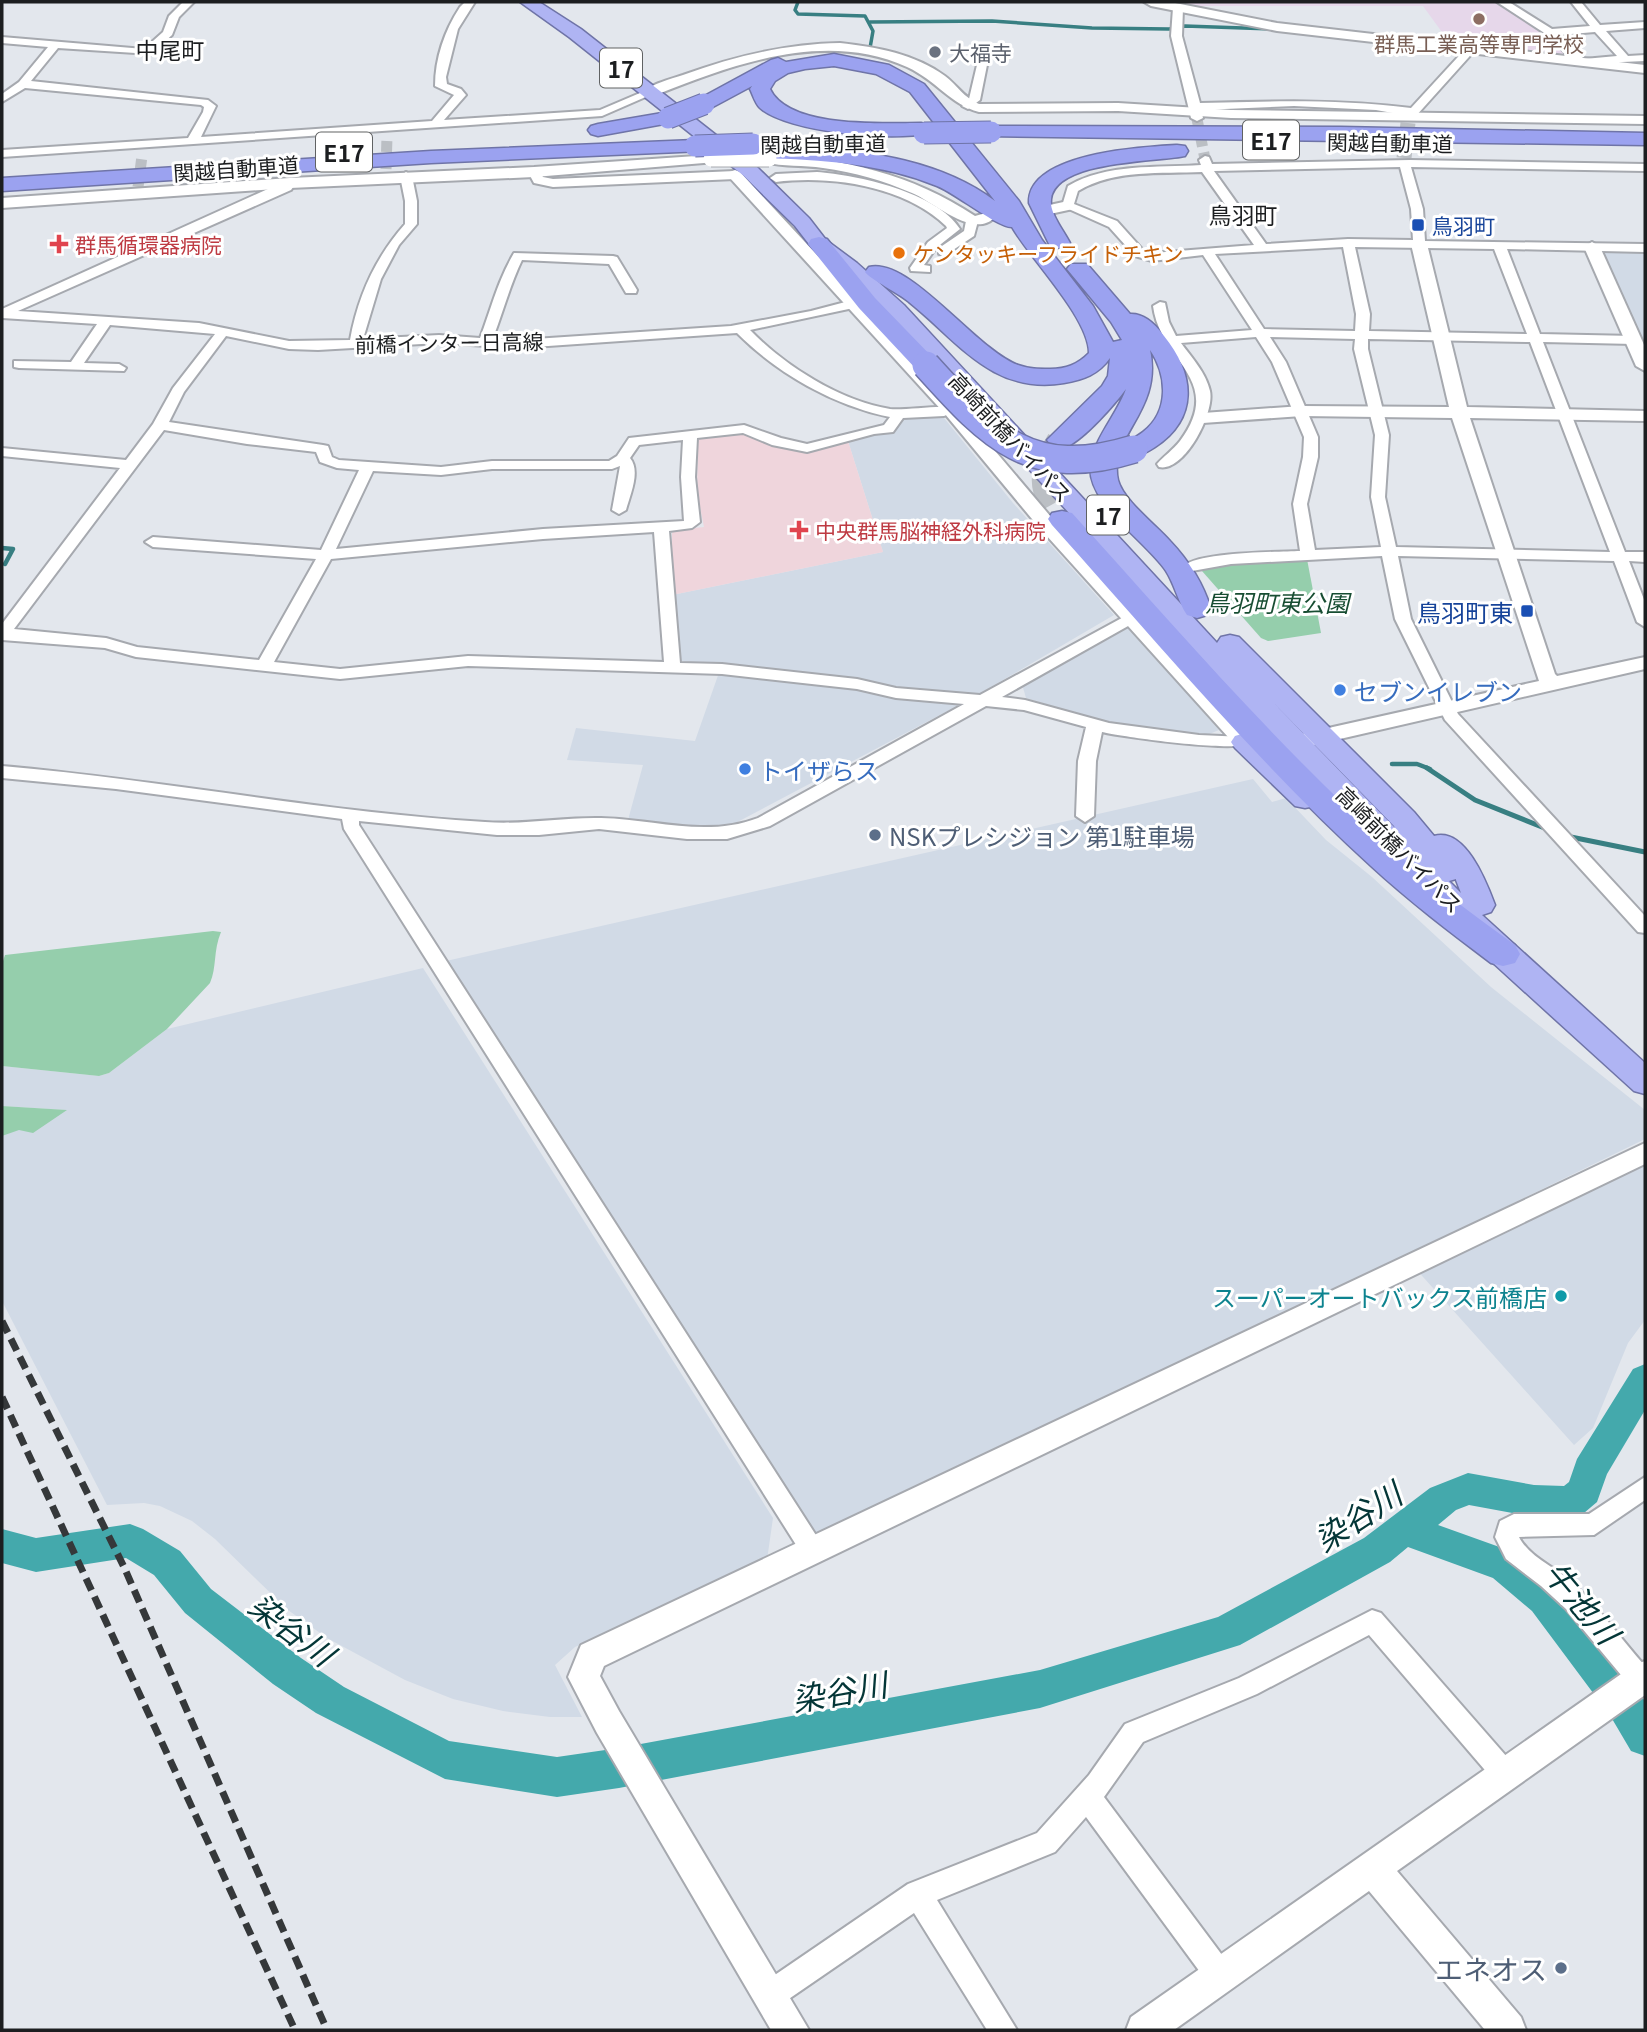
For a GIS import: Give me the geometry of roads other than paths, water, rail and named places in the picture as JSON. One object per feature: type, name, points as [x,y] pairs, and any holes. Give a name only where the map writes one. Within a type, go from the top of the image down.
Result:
[{"type":"highway","name":"高崎前橋バイパス","points":[[528,2],[760,154],[961,357],[1197,610],[1331,744],[1397,786],[1470,877],[1480,905],[1645,1056]]},
{"type":"highway","name":"高崎前橋バイパス","points":[[547,2],[659,89],[702,147],[751,172],[803,222],[819,244],[850,267],[896,310],[1269,742],[1291,786],[1530,996],[1587,1032]]},
{"type":"highway","points":[[193,150],[292,150],[624,127],[668,118],[704,104],[768,67],[795,59],[844,56],[892,65],[916,77],[937,95],[1027,210],[1059,243],[1107,302],[1134,341],[1139,352],[1141,377],[1133,408],[1105,453],[1102,464],[1105,482],[1114,498],[1179,567],[1190,585],[1197,610]]},
{"type":"highway","points":[[877,272],[901,283],[986,360],[1002,369],[1027,376],[1057,377],[1078,373],[1098,359],[1102,349],[1101,342],[1081,306],[1032,242],[1011,206],[928,99],[900,76],[864,64],[816,61],[776,72],[764,81],[760,89],[762,99],[769,106],[806,121],[925,134]]},
{"type":"highway","name":"関越自動車道","points":[[760,154],[925,134],[1146,131],[1645,139]]},
{"type":"highway","name":"関越自動車道","points":[[991,133],[1645,147]]},
{"type":"highway","points":[[702,147],[712,142],[730,162],[735,175]]},
{"type":"highway","name":"関越自動車道","points":[[2,174],[193,150],[496,144],[702,147]]},
{"type":"highway","points":[[1059,243],[1041,204],[1041,192],[1051,179],[1058,175],[1097,161],[1227,147],[1545,144]]},
{"type":"highway","points":[[702,147],[760,154],[850,156],[915,169],[978,198],[1032,242]]},
{"type":"highway","name":"関越自動車道","points":[[2,185],[431,157],[522,158],[702,147]]},
{"type":"highway","points":[[819,244],[867,303],[983,426],[1017,448],[1043,456],[1073,460],[1105,457],[1134,450],[1151,440],[1164,427],[1175,406],[1177,385],[1169,363],[1141,326],[1107,302]]},
{"type":"highway","points":[[1060,440],[1115,388],[1123,368],[1122,350],[1115,335],[1081,306]]},
{"type":"highway","points":[[1062,519],[1350,826],[1450,918],[1503,954],[1645,1082]]},
{"type":"street","points":[[2,40],[147,52],[168,33],[174,16],[189,2]]},
{"type":"street","points":[[436,123],[460,95],[457,91],[441,86],[440,76],[444,56],[462,11],[470,2]]},
{"type":"street","points":[[1151,2],[1277,27],[1645,69]]},
{"type":"street","points":[[1502,2],[1550,32],[1581,61],[1645,58]]},
{"type":"street","points":[[1576,2],[1625,59]]},
{"type":"street","points":[[1178,8],[1173,26],[1175,43],[1196,112]]},
{"type":"street","points":[[1550,32],[1645,25]]},
{"type":"street","points":[[2,99],[23,84],[54,45]]},
{"type":"street","points":[[2,153],[193,150],[387,132],[436,123],[606,113],[708,69],[764,54],[844,48],[885,54],[913,65],[941,80],[968,106],[986,108],[1118,107],[1196,112],[1645,120]]},
{"type":"street","points":[[1410,117],[1472,48]]},
{"type":"street","points":[[968,106],[974,100],[985,50]]},
{"type":"street","points":[[23,84],[204,102],[210,106],[209,112],[193,150]]},
{"type":"street","points":[[2,203],[138,190],[290,183],[386,173],[406,176],[534,172],[702,147]]},
{"type":"street","points":[[760,154],[846,167],[886,177],[914,194],[954,227],[932,245],[916,265],[916,268],[926,275],[948,247],[970,233],[979,220],[914,194]]},
{"type":"street","points":[[1404,161],[1417,209],[1419,244],[1459,413],[1545,675],[1552,684]]},
{"type":"street","points":[[1068,206],[1072,189],[1092,179],[1205,163],[1404,161],[1645,167]]},
{"type":"street","points":[[1205,163],[1263,248]]},
{"type":"street","points":[[534,172],[538,180],[553,183],[735,175],[951,410],[1131,618],[1269,742]]},
{"type":"street","points":[[356,342],[360,319],[371,288],[391,247],[411,224],[411,201],[406,176]]},
{"type":"street","points":[[2,313],[168,242],[287,187],[290,183]]},
{"type":"street","points":[[1050,209],[1068,206],[1113,224],[1144,256],[1348,243],[1645,248]]},
{"type":"street","points":[[1348,243],[1363,314],[1361,349],[1383,445],[1378,496],[1404,619],[1446,708],[1530,804],[1645,927]]},
{"type":"street","points":[[1499,245],[1645,622]]},
{"type":"street","points":[[1592,247],[1645,366]]},
{"type":"street","points":[[1207,251],[1262,333],[1302,411],[1312,450],[1301,491],[1300,509],[1309,555]]},
{"type":"street","points":[[484,343],[503,295],[503,286],[518,256],[613,260],[631,290]]},
{"type":"street","name":"前橋インター日高線","points":[[2,313],[198,327],[289,345],[318,346],[439,339],[528,343],[741,329],[853,304]]},
{"type":"street","points":[[1160,306],[1160,318],[1201,384],[1205,409],[1203,418],[1180,450],[1164,464]]},
{"type":"street","points":[[75,366],[105,322]]},
{"type":"street","points":[[741,329],[781,362],[819,388],[887,412],[951,410]]},
{"type":"street","points":[[2,633],[160,425],[178,391],[223,332]]},
{"type":"street","points":[[1174,340],[1262,333],[1634,340]]},
{"type":"street","points":[[19,364],[119,368]]},
{"type":"street","points":[[1203,418],[1302,411],[1645,415]]},
{"type":"street","points":[[160,425],[247,440],[323,449],[325,459],[331,463],[452,471],[492,465],[606,465],[622,459],[632,441],[744,429],[786,445],[817,447],[873,430],[888,429],[900,413]]},
{"type":"street","points":[[153,542],[326,555],[625,527],[661,528],[693,522],[688,477],[690,435]]},
{"type":"street","points":[[2,452],[130,465]]},
{"type":"street","points":[[619,510],[628,472],[627,463],[622,459]]},
{"type":"street","points":[[263,667],[326,555],[368,466]]},
{"type":"street","points":[[661,528],[672,665]]},
{"type":"street","points":[[1192,566],[1231,559],[1390,551],[1645,557]]},
{"type":"street","points":[[2,772],[144,785],[351,814],[506,828],[535,829],[606,824],[716,834],[737,833],[764,822],[1131,618]]},
{"type":"street","points":[[2,633],[106,643],[136,652],[340,674],[468,661],[672,665],[857,684],[896,693],[1025,705],[1095,725],[1199,740],[1331,744],[1446,708],[1645,663]]},
{"type":"street","points":[[1085,816],[1087,761],[1095,725]]},
{"type":"street","points":[[351,814],[350,825],[813,1551]]},
{"type":"street","points":[[791,2030],[584,1677],[592,1656],[1645,1153]]},
{"type":"street","points":[[1144,2030],[1374,1870],[1639,1680],[1556,1582],[1510,1548],[1506,1535],[1508,1529],[1514,1525],[1594,1524],[1645,1487]]},
{"type":"street","points":[[770,1995],[918,1894],[1046,1843],[1086,1798],[1134,1733],[1248,1686],[1372,1621],[1505,1774]]},
{"type":"street","points":[[1086,1798],[1102,1814],[1221,1978]]},
{"type":"street","points":[[1374,1870],[1508,2030]]},
{"type":"street","points":[[918,1894],[1003,2030]]},
{"type":"waterway","points":[[798,2],[795,10],[798,14],[865,16],[873,31],[870,48],[909,58]]},
{"type":"waterway","points":[[870,22],[992,21],[1092,28],[1169,29],[1185,26],[1272,29]]},
{"type":"waterway","points":[[2,548],[13,549],[5,564]]},
{"type":"waterway","points":[[1392,764],[1417,764],[1430,769]]},
{"type":"waterway","points":[[1427,768],[1475,800],[1547,829]]},
{"type":"waterway","points":[[1566,836],[1645,852]]},
{"type":"waterway","name":"染谷川","points":[[1404,1529],[1443,1499],[1468,1489],[1534,1501],[1571,1502],[1584,1491],[1590,1470],[1645,1379]]},
{"type":"waterway","name":"染谷川","points":[[2,1546],[36,1555],[130,1541],[167,1563],[198,1601],[287,1671],[330,1700],[445,1760],[557,1777],[619,1768],[1040,1689],[1227,1632],[1377,1550],[1404,1529]]},
{"type":"waterway","name":"牛池川","points":[[1404,1529],[1506,1566],[1545,1599],[1625,1704],[1645,1737]]},
{"type":"tunnel","points":[[1197,119],[1205,159]]},
{"type":"tunnel","points":[[1404,158],[1408,123]]},
{"type":"tunnel","points":[[386,169],[387,137]]},
{"type":"tunnel","points":[[138,187],[142,156]]},
{"type":"tunnel","points":[[1060,441],[1049,462],[1045,480],[1049,498],[1062,519]]},
{"type":"railway","points":[[2,1321],[124,1567],[327,2030]]},
{"type":"railway","points":[[2,1397],[295,2030]]},
{"type":"place","name":"群馬工業高等専門学校","points":[[1479,19]]},
{"type":"place","name":"大福寺","points":[[935,52]]},
{"type":"place","name":"鳥羽町","points":[[1418,225]]},
{"type":"place","name":"群馬循環器病院","points":[[59,244]]},
{"type":"place","name":"ケンタッキーフライドチキン","points":[[899,253]]},
{"type":"place","name":"中央群馬脳神経外科病院","points":[[799,530]]},
{"type":"place","name":"鳥羽町東","points":[[1527,611]]},
{"type":"place","name":"セブンイレブン","points":[[1340,690]]},
{"type":"place","name":"トイザらス","points":[[745,769]]},
{"type":"place","name":"NSKプレシジョン 第1駐車場","points":[[875,835]]},
{"type":"place","name":"スーパーオートバックス前橋店","points":[[1561,1296]]},
{"type":"place","name":"エネオス","points":[[1561,1968]]},
{"type":"district","name":"中尾町","points":[[170,49]]},
{"type":"district","name":"鳥羽町","points":[[1243,214]]},
{"type":"park label","name":"鳥羽町東公園","points":[[1277,601]]}]
